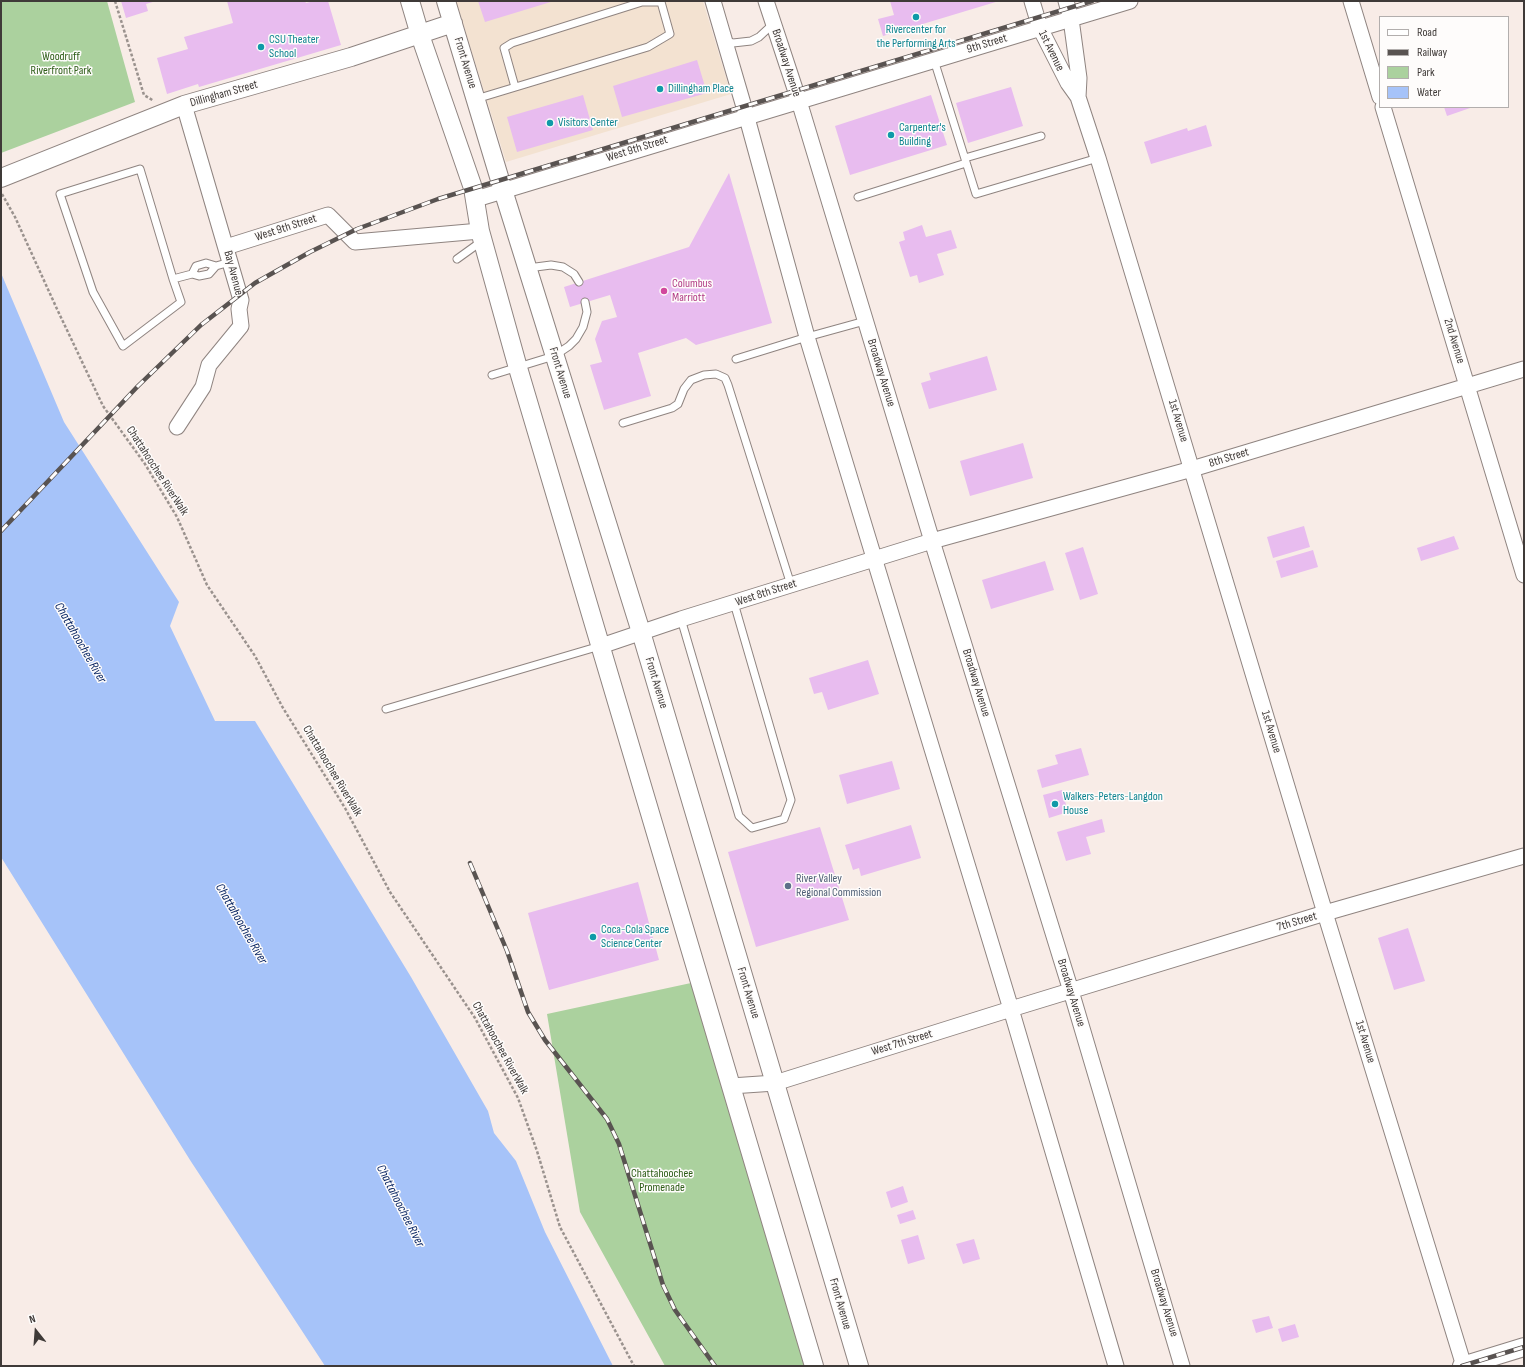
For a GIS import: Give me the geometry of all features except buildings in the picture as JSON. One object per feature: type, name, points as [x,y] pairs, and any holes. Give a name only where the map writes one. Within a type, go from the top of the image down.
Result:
[{"type":"street","points":[[410,1],[476,199],[481,236],[518,368],[814,1366]]},
{"type":"street","name":"Front Avenue","points":[[446,1],[640,632],[858,1366]]},
{"type":"street","points":[[713,1],[747,116],[807,336],[1116,1366]]},
{"type":"street","name":"Broadway Avenue","points":[[766,1],[1071,991],[1182,1366]]},
{"type":"street","name":"1st Avenue","points":[[1032,1],[1040,28],[1068,83],[1078,97],[1098,158],[1463,1366]]},
{"type":"street","name":"1st Avenue","points":[[1066,1],[1071,19],[1079,78],[1078,97]]},
{"type":"street","name":"9th Street","points":[[798,101],[1130,1]]},
{"type":"street","points":[[1351,1],[1379,94]]},
{"type":"street","name":"Dillingham Street","points":[[1,178],[184,105],[351,57],[453,23]]},
{"type":"street","name":"West 9th Street","points":[[476,199],[798,101]]},
{"type":"street","name":"Bay Avenue","points":[[177,426],[203,387],[209,364],[241,326],[239,309],[241,300],[223,264],[226,247],[184,105]]},
{"type":"street","name":"2nd Avenue","points":[[1383,108],[1524,575]]},
{"type":"street","name":"West 9th Street","points":[[226,247],[328,215],[355,242],[481,236]]},
{"type":"street","name":"8th Street","points":[[932,541],[1192,470],[1524,368]]},
{"type":"street","name":"West 8th Street","points":[[600,646],[640,632],[932,541]]},
{"type":"street","name":"7th Street","points":[[1071,991],[1325,913],[1524,856]]},
{"type":"street","name":"West 7th Street","points":[[731,1086],[775,1083],[1071,991]]},
{"type":"street","points":[[1463,1366],[1524,1346]]},
{"type":"lane","points":[[476,99],[648,47],[670,34],[660,2],[642,2],[512,43],[504,48],[515,87]]},
{"type":"lane","points":[[725,41],[732,43],[751,41],[759,38],[773,24]]},
{"type":"lane","points":[[934,60],[976,194],[1098,158]]},
{"type":"lane","points":[[858,197],[1041,136]]},
{"type":"lane","points":[[140,169],[173,279],[181,302],[123,346],[93,292],[60,194],[140,169]]},
{"type":"lane","points":[[457,259],[481,236]]},
{"type":"lane","points":[[192,274],[196,266],[206,263],[223,264]]},
{"type":"lane","points":[[173,279],[192,274],[199,276],[209,274],[223,264]]},
{"type":"lane","points":[[528,268],[551,265],[563,267],[574,274],[580,282]]},
{"type":"lane","points":[[492,375],[554,356],[570,346],[583,327],[587,312],[585,302]]},
{"type":"lane","points":[[736,359],[807,336],[865,321]]},
{"type":"lane","points":[[623,423],[672,408],[678,404],[684,389],[691,380],[704,375],[716,374],[725,378],[791,585]]},
{"type":"lane","points":[[682,619],[739,816],[752,828],[784,819],[791,800],[734,603]]},
{"type":"lane","points":[[386,709],[600,646]]},
{"type":"path","points":[[115,1],[144,95],[156,102],[161,114]]},
{"type":"path","name":"Chattahoochee RiverWalk","points":[[1,192],[15,217],[56,309],[103,406],[145,464],[177,517],[206,585],[255,656],[283,708],[345,808],[390,892],[475,1018],[518,1098],[537,1151],[560,1227],[634,1366]]},
{"type":"shaded area","points":[[456,1],[703,1],[731,94],[506,162]]},
{"type":"green space","name":"Woodruff Riverfront Park","points":[[1,1],[107,1],[135,102],[1,153]]},
{"type":"green space","name":"Chattahoochee Promenade","points":[[691,983],[809,1366],[665,1366],[580,1212],[547,1014]]},
{"type":"water","name":"Chattahoochee River","points":[[1,273],[64,422],[179,602],[170,626],[215,721],[255,721],[411,977],[488,1111],[494,1133],[516,1161],[545,1232],[613,1366],[325,1366],[190,1160],[1,857]]},
{"type":"railway","points":[[1,531],[138,386],[201,325],[255,283],[310,252],[357,229],[438,199],[1092,1]]},
{"type":"railway","points":[[470,863],[507,951],[528,1012],[545,1040],[607,1119],[619,1144],[663,1285],[675,1310],[715,1366]]},
{"type":"railway","points":[[1462,1366],[1524,1347]]},
{"type":"place","name":"Rivercenter for the Performing Arts","points":[[916,17]]},
{"type":"place","name":"CSU Theater School","points":[[261,47]]},
{"type":"place","name":"Dillingham Place","points":[[660,89]]},
{"type":"place","name":"Visitors Center","points":[[550,123]]},
{"type":"place","name":"Carpenter's Building","points":[[891,135]]},
{"type":"place","name":"Columbus Marriott","points":[[664,291]]},
{"type":"place","name":"Walkers-Peters-Langdon House","points":[[1055,804]]},
{"type":"place","name":"River Valley Regional Commission","points":[[788,886]]},
{"type":"place","name":"Coca-Cola Space Science Center","points":[[593,937]]}]
